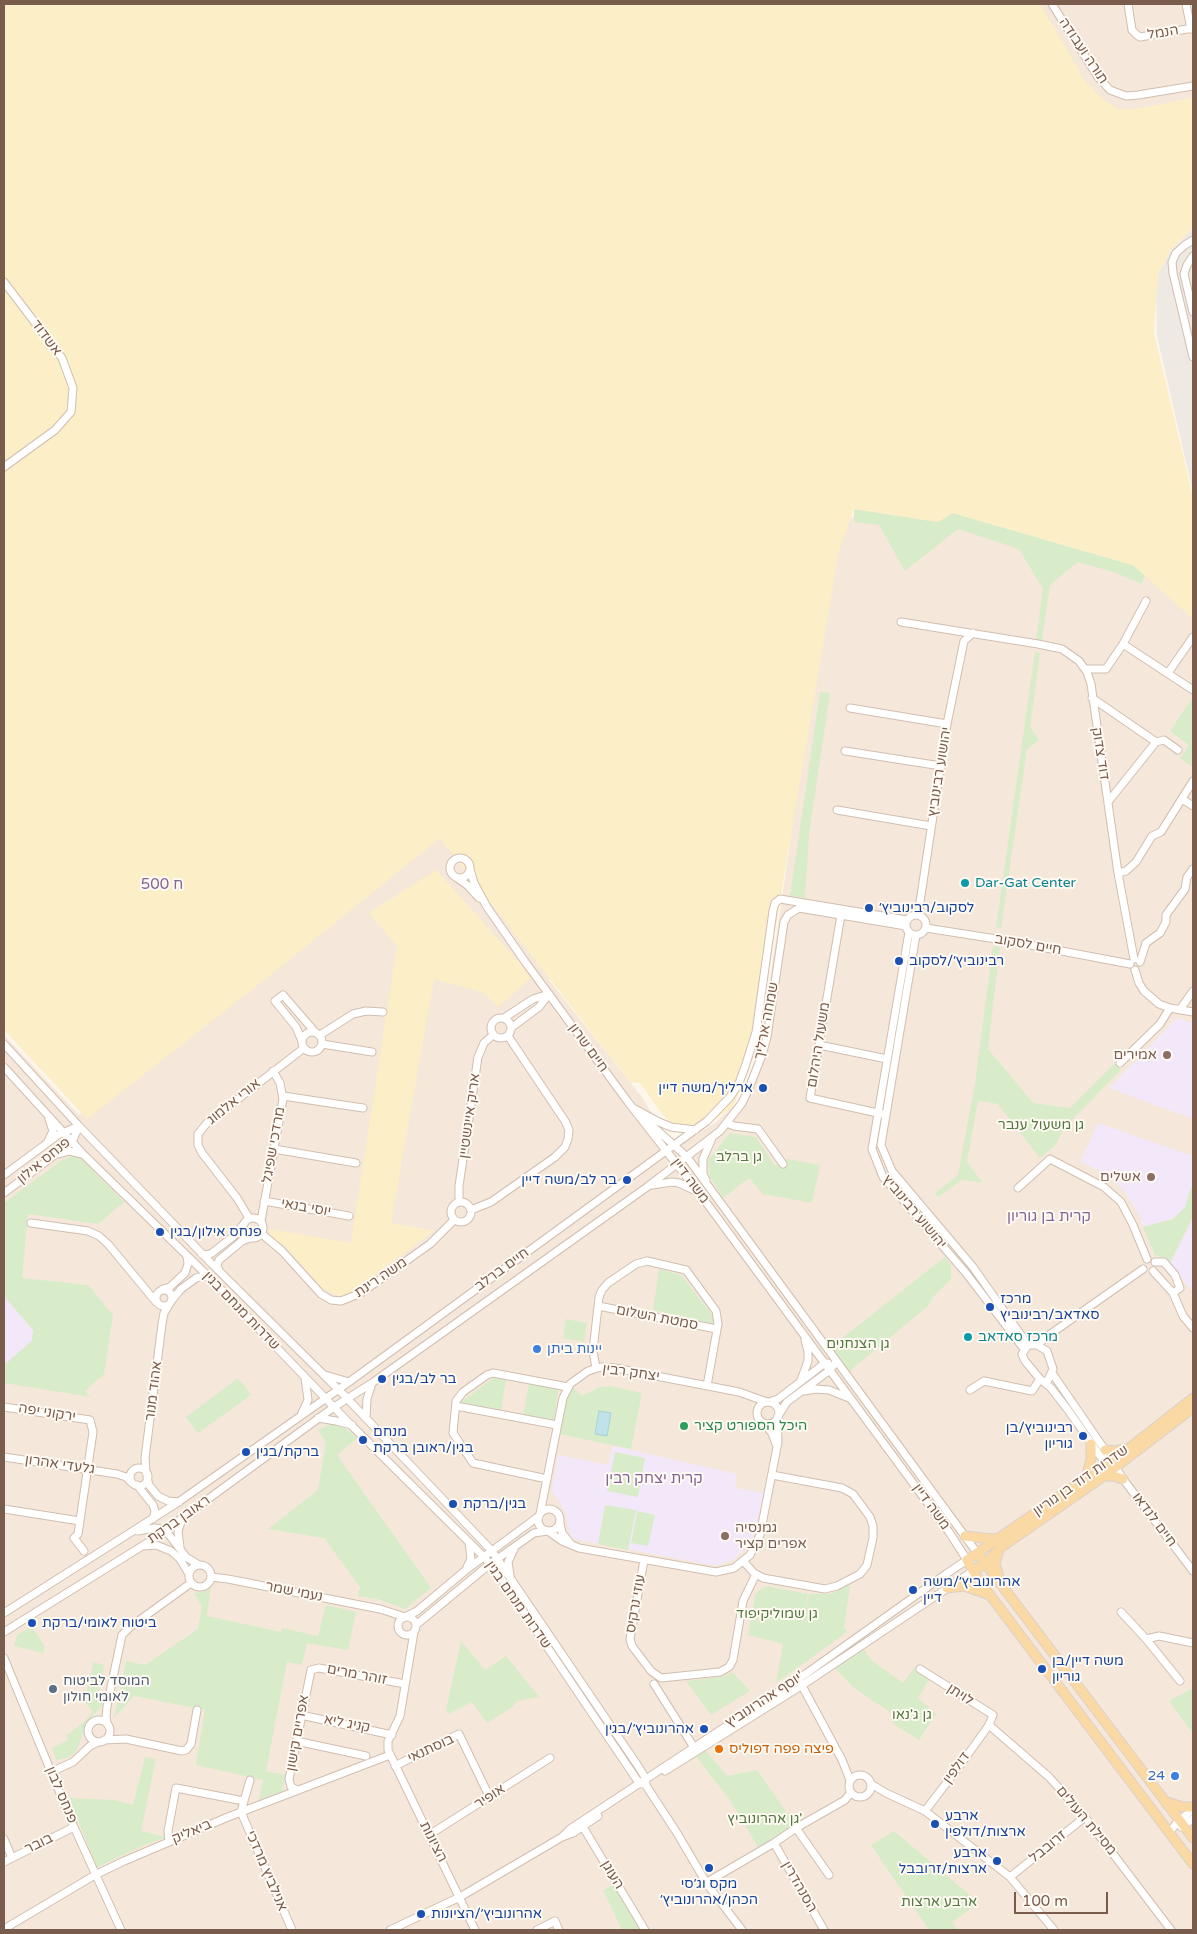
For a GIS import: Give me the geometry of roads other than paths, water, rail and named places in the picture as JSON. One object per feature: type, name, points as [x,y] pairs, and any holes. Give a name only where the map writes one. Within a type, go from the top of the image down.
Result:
[{"type":"main road","name":"שדרות דוד בן גוריון","points":[[973,1572],[986,1563],[1000,1548],[1104,1476],[1111,1463],[1193,1398]]},
{"type":"main road","name":"שדרות דוד בן גוריון","points":[[967,1560],[1086,1478],[1193,1408]]},
{"type":"main road","points":[[1086,1478],[1091,1459],[1091,1444]]},
{"type":"main road","points":[[1106,1450],[1128,1449]]},
{"type":"main road","points":[[1104,1476],[1114,1476],[1123,1479]]},
{"type":"main road","points":[[965,1536],[992,1539],[1002,1537]]},
{"type":"main road","points":[[1000,1548],[995,1563],[1002,1585]]},
{"type":"main road","name":"משה דיין","points":[[978,1554],[1193,1838]]},
{"type":"main road","name":"משה דיין","points":[[967,1560],[973,1572],[990,1595],[1193,1864]]},
{"type":"main road","points":[[947,1588],[964,1586],[990,1595]]},
{"type":"main road","points":[[1166,1802],[1183,1808],[1193,1808]]},
{"type":"street","name":"תורה ועבודה","points":[[1052,4],[1098,77],[1110,90],[1126,96],[1138,96],[1193,86]]},
{"type":"street","name":"הנמל","points":[[1128,4],[1133,33],[1140,37],[1192,28]]},
{"type":"street","points":[[1186,4],[1192,28]]},
{"type":"street","points":[[1193,240],[1176,253],[1172,262],[1193,357]]},
{"type":"street","points":[[1193,256],[1184,274],[1193,312]]},
{"type":"street","name":"אשדוד","points":[[4,282],[62,358],[73,388],[71,412],[55,430],[36,446],[4,467]]},
{"type":"street","points":[[901,622],[1062,649],[1079,661],[1085,669],[1106,669],[1146,601]]},
{"type":"street","name":"יהושוע רבינוביץ","points":[[918,915],[947,724],[964,641],[972,633]]},
{"type":"street","points":[[1168,673],[1193,636]]},
{"type":"street","points":[[1122,644],[1193,690]]},
{"type":"street","name":"דוד צדוק","points":[[1085,669],[1091,684],[1118,873],[1139,983],[1144,991],[1159,1004],[1193,1012]]},
{"type":"street","points":[[1092,698],[1156,742]]},
{"type":"street","points":[[850,708],[947,724]]},
{"type":"street","points":[[1108,802],[1156,742],[1164,740],[1178,750]]},
{"type":"street","points":[[845,751],[941,766]]},
{"type":"street","points":[[1118,873],[1126,871],[1136,862],[1152,836],[1161,832],[1193,781]]},
{"type":"street","points":[[1182,799],[1193,806]]},
{"type":"street","points":[[837,810],[931,826]]},
{"type":"street","points":[[464,858],[468,862],[470,869],[464,877],[456,877],[452,874],[450,864],[454,859],[464,858]]},
{"type":"street","name":"חיים שרון","points":[[470,869],[474,883],[487,908]]},
{"type":"street","points":[[1135,965],[1146,943],[1160,933],[1166,922],[1166,915],[1184,889],[1187,877],[1193,869]]},
{"type":"street","name":"חיים שרון","points":[[456,877],[467,885],[487,908],[548,994],[667,1151]]},
{"type":"street","name":"שמחה ארליך","points":[[667,1151],[707,1121],[730,1097],[739,1083],[751,1051],[760,1011],[775,903],[782,899],[909,928]]},
{"type":"street","name":"שמחה ארליך","points":[[677,1164],[727,1123],[742,1103],[749,1088],[767,1037],[784,922],[788,915],[799,908],[841,915]]},
{"type":"street","points":[[841,915],[909,928],[922,933],[926,928],[924,918],[918,915],[911,916],[909,928]]},
{"type":"street","name":"משעול היהלום","points":[[841,915],[810,1098],[882,1114]]},
{"type":"street","name":"יהושוע רבינוביץ","points":[[882,1114],[887,1059],[909,928]]},
{"type":"street","name":"יהושוע רבינוביץ","points":[[909,928],[882,1114],[872,1149],[883,1177],[966,1273],[1026,1347]]},
{"type":"street","name":"חיים לסקוב","points":[[926,928],[1009,941],[1135,965]]},
{"type":"street","name":"דוד צדוק","points":[[1135,965],[1150,992],[1170,1005],[1181,1008],[1193,1007]]},
{"type":"street","points":[[1181,1008],[1193,991]]},
{"type":"street","points":[[508,1036],[500,1038],[493,1035],[492,1023],[497,1019],[504,1018],[533,999],[548,994]]},
{"type":"street","points":[[508,1036],[511,1028],[539,1007],[548,994]]},
{"type":"street","points":[[283,995],[318,1034],[322,1044],[314,1052],[308,1051],[303,1045],[296,1027],[275,1001],[283,995]]},
{"type":"street","points":[[1120,1063],[1160,1024],[1170,1008]]},
{"type":"street","points":[[303,1045],[307,1033],[318,1034],[352,1014],[366,1011],[383,1012]]},
{"type":"street","points":[[504,1018],[509,1022],[511,1028]]},
{"type":"street","name":"אריק איינשטיין","points":[[460,1202],[459,1188],[478,1057],[484,1043],[493,1035]]},
{"type":"street","points":[[471,1210],[491,1202],[555,1157],[565,1147],[568,1139],[565,1121],[508,1036]]},
{"type":"street","name":"שדרות מנחם בגין","points":[[4,1044],[79,1126],[202,1254],[347,1398],[492,1551],[638,1766],[644,1782]]},
{"type":"street","points":[[322,1044],[372,1052]]},
{"type":"street","name":"אורי אלמוג","points":[[249,1218],[237,1198],[202,1153],[198,1145],[200,1131],[207,1123],[303,1045]]},
{"type":"street","points":[[819,1045],[887,1059]]},
{"type":"street","name":"שדרות מנחם בגין","points":[[4,1067],[84,1155],[210,1278],[352,1426],[484,1557],[498,1574],[644,1782]]},
{"type":"street","name":"מרדכי שפיגל","points":[[261,1221],[283,1096],[280,1083],[273,1071]]},
{"type":"street","points":[[283,1096],[363,1108]]},
{"type":"street","name":"חיים שרון","points":[[628,1102],[673,1145]]},
{"type":"street","points":[[634,1108],[659,1122],[681,1129],[695,1130],[707,1121]]},
{"type":"street","points":[[45,1146],[53,1131],[48,1116]]},
{"type":"street","points":[[727,1123],[734,1126],[758,1129],[783,1164]]},
{"type":"street","name":"פנחס אילון","points":[[4,1175],[63,1132],[79,1126]]},
{"type":"street","name":"פנחס אילון","points":[[4,1193],[72,1142],[79,1126]]},
{"type":"street","points":[[708,1188],[703,1174],[702,1162],[713,1136]]},
{"type":"street","name":"משה דיין","points":[[673,1145],[687,1157],[978,1554]]},
{"type":"street","points":[[274,1149],[356,1163]]},
{"type":"street","points":[[54,1156],[69,1151],[84,1155]]},
{"type":"street","name":"משה דיין","points":[[667,1151],[801,1330],[949,1532],[967,1560]]},
{"type":"street","name":"חיים ברלב","points":[[338,1389],[667,1151]]},
{"type":"street","points":[[1018,1188],[1050,1159],[1104,1187],[1121,1202],[1147,1259]]},
{"type":"street","name":"חיים ברלב","points":[[347,1398],[372,1384],[677,1164]]},
{"type":"street","points":[[647,1187],[660,1182],[672,1182],[688,1186],[700,1194]]},
{"type":"street","name":"יוסי בנאי","points":[[264,1201],[349,1216]]},
{"type":"street","points":[[460,1202],[467,1204],[471,1210],[470,1216],[466,1221],[460,1223],[454,1220],[451,1215],[454,1204],[460,1202]]},
{"type":"street","points":[[202,1254],[212,1253],[236,1234],[249,1218],[257,1218],[261,1221],[262,1234],[257,1238],[243,1241],[219,1260],[217,1266],[219,1271]]},
{"type":"street","name":"משה רינת","points":[[262,1234],[282,1251],[321,1294],[331,1300],[342,1301],[361,1293],[430,1244],[454,1220]]},
{"type":"street","points":[[31,1223],[88,1231],[97,1235],[108,1244],[157,1303],[164,1306],[171,1301],[170,1292],[161,1290]]},
{"type":"street","points":[[242,1226],[244,1234],[250,1238]]},
{"type":"street","points":[[142,1285],[152,1291],[170,1287],[185,1273],[188,1264],[187,1256]]},
{"type":"street","points":[[1147,1259],[1155,1262],[1164,1262],[1175,1275],[1180,1288],[1173,1293]]},
{"type":"street","points":[[1143,1269],[1143,1263],[1147,1259]]},
{"type":"street","points":[[596,1368],[593,1354],[600,1294],[606,1285],[637,1263],[649,1262],[686,1270],[716,1311],[717,1329],[707,1386]]},
{"type":"street","points":[[1153,1271],[1156,1266],[1155,1262]]},
{"type":"street","points":[[1143,1269],[1148,1272],[1153,1271]]},
{"type":"street","points":[[1111,1463],[1091,1444],[1051,1388],[1040,1382],[1024,1361],[1022,1354],[1026,1347],[1037,1345],[1143,1269]]},
{"type":"street","points":[[1153,1271],[1173,1293],[1183,1316],[1193,1328]]},
{"type":"street","name":"אהוד מנור","points":[[147,1475],[146,1458],[164,1315],[171,1301],[194,1280],[202,1276],[210,1278]]},
{"type":"street","points":[[157,1303],[156,1296],[161,1290]]},
{"type":"street","name":"אהוד מנור","points":[[157,1303],[162,1324]]},
{"type":"street","name":"סמטת השלום","points":[[598,1306],[717,1329]]},
{"type":"street","points":[[799,1383],[806,1369],[809,1357],[808,1348],[801,1330]]},
{"type":"street","points":[[1032,1391],[1040,1382],[1048,1380],[1052,1373],[1052,1364],[1047,1351],[1049,1335]]},
{"type":"street","points":[[1037,1345],[1047,1351]]},
{"type":"street","points":[[757,1412],[760,1405],[778,1399],[825,1363],[836,1362]]},
{"type":"street","points":[[763,1424],[770,1424],[778,1417],[787,1402],[830,1370],[836,1362]]},
{"type":"street","name":"יצחק רבין","points":[[568,1386],[581,1374],[596,1368],[615,1368],[739,1392],[768,1402]]},
{"type":"street","points":[[547,1481],[473,1463],[453,1434],[457,1400],[460,1394],[492,1373],[568,1386],[563,1398],[547,1481],[539,1515],[539,1524],[562,1541],[579,1548],[644,1560],[716,1572],[728,1571],[744,1562],[758,1543],[779,1436],[776,1406],[768,1402]]},
{"type":"street","points":[[1052,1373],[1106,1450],[1111,1463]]},
{"type":"street","name":"שדרות מנחם בגין","points":[[324,1375],[349,1382]]},
{"type":"street","points":[[301,1415],[308,1400],[308,1387],[304,1376]]},
{"type":"street","points":[[970,1390],[984,1381],[1032,1391],[1040,1388],[1051,1388]]},
{"type":"street","points":[[366,1418],[367,1399],[372,1384]]},
{"type":"street","name":"ראובן ברקת","points":[[4,1613],[179,1502],[338,1389]]},
{"type":"street","points":[[801,1392],[816,1389],[829,1390],[842,1394],[853,1401]]},
{"type":"street","points":[[739,1392],[752,1401],[758,1419],[772,1432],[777,1447]]},
{"type":"street","name":"ראובן ברקת","points":[[4,1632],[184,1518],[347,1398]]},
{"type":"street","points":[[456,1406],[557,1425]]},
{"type":"street","name":"ירקוני יפה","points":[[4,1407],[90,1420],[93,1432],[87,1470]]},
{"type":"street","points":[[318,1418],[352,1426]]},
{"type":"street","name":"גלעדי אהרון","points":[[4,1457],[117,1474],[126,1477],[135,1484],[153,1505],[155,1511],[153,1519]]},
{"type":"street","points":[[146,1458],[130,1476],[135,1484],[144,1484],[147,1475]]},
{"type":"street","name":"חיים לנדאו","points":[[1111,1463],[1193,1571]]},
{"type":"street","points":[[135,1470],[142,1469],[147,1475],[152,1489],[161,1498],[172,1502],[179,1502]]},
{"type":"street","points":[[84,1551],[74,1538],[78,1534],[87,1470]]},
{"type":"street","name":"גלעדי אהרון","points":[[117,1474],[135,1470]]},
{"type":"street","points":[[744,1562],[763,1578],[819,1588],[833,1588],[864,1570],[873,1538],[873,1526],[870,1517],[849,1491],[842,1488],[772,1475]]},
{"type":"street","points":[[547,1481],[548,1500],[560,1516],[560,1523],[565,1538],[579,1548]]},
{"type":"street","points":[[4,1509],[80,1520]]},
{"type":"street","points":[[397,1626],[398,1621],[417,1612],[466,1570],[512,1538],[547,1509],[555,1511]]},
{"type":"street","points":[[182,1552],[178,1535],[180,1524],[184,1518]]},
{"type":"street","points":[[402,1634],[409,1635],[475,1575],[534,1533],[556,1529],[560,1523]]},
{"type":"street","points":[[131,1533],[152,1528],[164,1531],[190,1560],[207,1568],[211,1577],[208,1584],[202,1587],[191,1583],[189,1574],[180,1559],[171,1550],[156,1545],[140,1547]]},
{"type":"street","points":[[483,1541],[498,1542],[512,1538]]},
{"type":"street","points":[[466,1570],[471,1559],[469,1541]]},
{"type":"street","points":[[513,1582],[508,1562],[516,1546]]},
{"type":"street","name":"עוזי נרקיס","points":[[644,1560],[630,1639],[632,1646],[651,1671],[661,1678],[720,1672],[730,1668],[743,1601],[756,1574]]},
{"type":"street","name":"יוסף אהרונוביץ'","points":[[390,1930],[460,1897],[562,1837],[570,1829],[583,1823],[695,1749],[967,1560]]},
{"type":"street","points":[[189,1574],[193,1568],[199,1565]]},
{"type":"street","points":[[475,1575],[485,1572],[498,1574]]},
{"type":"street","name":"יוסף אהרונוביץ'","points":[[644,1782],[659,1770],[801,1686],[973,1572]]},
{"type":"street","name":"נעמי שמר","points":[[211,1577],[378,1608],[406,1617]]},
{"type":"street","points":[[51,1772],[73,1762],[94,1743],[103,1741],[109,1735],[106,1717],[107,1706],[120,1640],[123,1634],[191,1583]]},
{"type":"street","points":[[378,1608],[389,1615],[407,1640],[410,1651]]},
{"type":"street","points":[[1121,1612],[1180,1681]]},
{"type":"street","points":[[390,1755],[388,1744],[400,1716],[415,1629],[413,1619],[406,1617]]},
{"type":"street","points":[[1146,1640],[1159,1636],[1193,1643]]},
{"type":"street","name":"פנחס לבון","points":[[5,1661],[74,1827],[121,1930]]},
{"type":"street","name":"זוהר מרים","points":[[310,1671],[314,1668],[319,1668],[405,1684]]},
{"type":"street","name":"לויתן","points":[[920,1668],[992,1715],[989,1724]]},
{"type":"street","name":"אפריים קישון","points":[[297,1790],[292,1788],[289,1783],[310,1671]]},
{"type":"street","points":[[800,1677],[801,1686],[853,1778]]},
{"type":"street","points":[[807,1696],[808,1681]]},
{"type":"street","points":[[654,1684],[695,1749]]},
{"type":"street","points":[[85,1750],[89,1736],[88,1726],[100,1716],[107,1706]]},
{"type":"street","points":[[95,1720],[101,1720],[117,1735],[126,1739],[182,1751],[186,1750],[191,1744],[197,1710]]},
{"type":"street","name":"קניג ליא","points":[[301,1715],[392,1734]]},
{"type":"street","name":"דולפין","points":[[925,1811],[989,1724]]},
{"type":"street","name":"מסילת העולים","points":[[989,1724],[1049,1778],[1085,1817],[1171,1930]]},
{"type":"street","name":"בוסתנאי","points":[[395,1766],[459,1734],[490,1798]]},
{"type":"street","points":[[89,1736],[94,1741],[126,1739]]},
{"type":"street","points":[[296,1741],[366,1756]]},
{"type":"street","name":"הציונות","points":[[390,1755],[475,1930]]},
{"type":"street","name":"ביאליק","points":[[4,1929],[95,1875],[124,1861],[241,1812],[390,1755]]},
{"type":"street","name":"אופיר","points":[[429,1835],[490,1798],[550,1758]]},
{"type":"street","points":[[638,1766],[649,1770],[659,1770]]},
{"type":"street","points":[[853,1778],[867,1777],[871,1784],[886,1793],[925,1811],[1010,1877],[1054,1930]]},
{"type":"street","points":[[853,1778],[849,1788],[854,1795],[861,1797],[869,1793],[886,1793]]},
{"type":"street","points":[[241,1812],[250,1780]]},
{"type":"street","points":[[644,1782],[719,1899],[742,1930]]},
{"type":"street","points":[[869,1793],[871,1784]]},
{"type":"street","points":[[169,1842],[168,1831],[176,1788],[244,1801]]},
{"type":"street","points":[[708,1882],[845,1800],[851,1792]]},
{"type":"street","points":[[1169,1833],[1182,1823],[1193,1808]]},
{"type":"street","name":"אנילביץ מרדכי","points":[[241,1812],[292,1930]]},
{"type":"street","name":"זרובבל","points":[[1010,1877],[1085,1817]]},
{"type":"street","points":[[1182,1823],[1193,1819]]},
{"type":"street","name":"העוגן","points":[[583,1823],[645,1930]]},
{"type":"street","name":"בובר","points":[[4,1862],[74,1827]]},
{"type":"street","points":[[796,1828],[829,1874]]},
{"type":"street","points":[[4,1839],[12,1858]]},
{"type":"street","name":"הסנהדרין","points":[[774,1843],[824,1930]]},
{"type":"street","points":[[536,1930],[555,1920],[559,1930]]},
{"type":"water","points":[[599,1411],[611,1413],[607,1436],[595,1434]]},
{"type":"place","name":"Dar-Gat Center","points":[[965,883]]},
{"type":"place","name":"לסקוב/רבינוביץ׳","points":[[869,908]]},
{"type":"place","name":"רבינוביץ׳/לסקוב","points":[[899,961]]},
{"type":"place","name":"אמירים","points":[[1167,1055]]},
{"type":"place","name":"ארליך/משה דיין","points":[[763,1088]]},
{"type":"place","name":"אשלים","points":[[1151,1177]]},
{"type":"place","name":"בר לב/משה דיין","points":[[627,1180]]},
{"type":"place","name":"פנחס אילון/בגין","points":[[160,1232]]},
{"type":"place","name":"מרכז סאדאב/רבינוביץ","points":[[990,1307]]},
{"type":"place","name":"מרכז סאדאב","points":[[968,1337]]},
{"type":"place","name":"יינות ביתן","points":[[537,1349]]},
{"type":"place","name":"בר לב/בגין","points":[[382,1379]]},
{"type":"place","name":"היכל הספורט קציר","points":[[684,1426]]},
{"type":"place","name":"רבינוביץ/בן גוריון","points":[[1083,1436]]},
{"type":"place","name":"מנחם בגין/ראובן ברקת","points":[[363,1440]]},
{"type":"place","name":"ברקת/בגין","points":[[246,1452]]},
{"type":"place","name":"בגין/ברקת","points":[[453,1504]]},
{"type":"place","name":"גמנסיה אפרים קציר","points":[[725,1536]]},
{"type":"place","name":"אהרונוביץ׳/משה דיין","points":[[913,1590]]},
{"type":"place","name":"ביטוח לאומי/ברקת","points":[[32,1623]]},
{"type":"place","name":"משה דיין/בן גוריון","points":[[1042,1669]]},
{"type":"place","name":"המוסד לביטוח לאומי חולון","points":[[53,1689]]},
{"type":"place","name":"אהרונוביץ׳/בגין","points":[[704,1729]]},
{"type":"place","name":"פיצה פפה דפוליס","points":[[719,1749]]},
{"type":"place","name":"24","points":[[1175,1776]]},
{"type":"place","name":"ארבע ארצות/דולפין","points":[[935,1824]]},
{"type":"place","name":"ארבע ארצות/זרובבל","points":[[997,1861]]},
{"type":"place","name":"מקס וג׳סי הכהן/אהרונוביץ׳","points":[[709,1868]]},
{"type":"place","name":"אהרונוביץ׳/הציונות","points":[[421,1914]]},
{"type":"district","name":"ח 500","points":[[162,885]]},
{"type":"district","name":"קרית בן גוריון","points":[[1049,1217]]},
{"type":"district","name":"קרית יצחק רבין","points":[[654,1479]]},
{"type":"park label","name":"גן משעול ענבר","points":[[1041,1125]]},
{"type":"park label","name":"גן ברלב","points":[[739,1157]]},
{"type":"park label","name":"גן הצנחנים","points":[[858,1344]]},
{"type":"park label","name":"גן שמוליקיפוד","points":[[777,1614]]},
{"type":"park label","name":"גן ג'נאו","points":[[912,1715]]},
{"type":"park label","name":"גן אהרונוביץ'","points":[[765,1819]]},
{"type":"park label","name":"ארבע ארצות","points":[[939,1902]]}]
